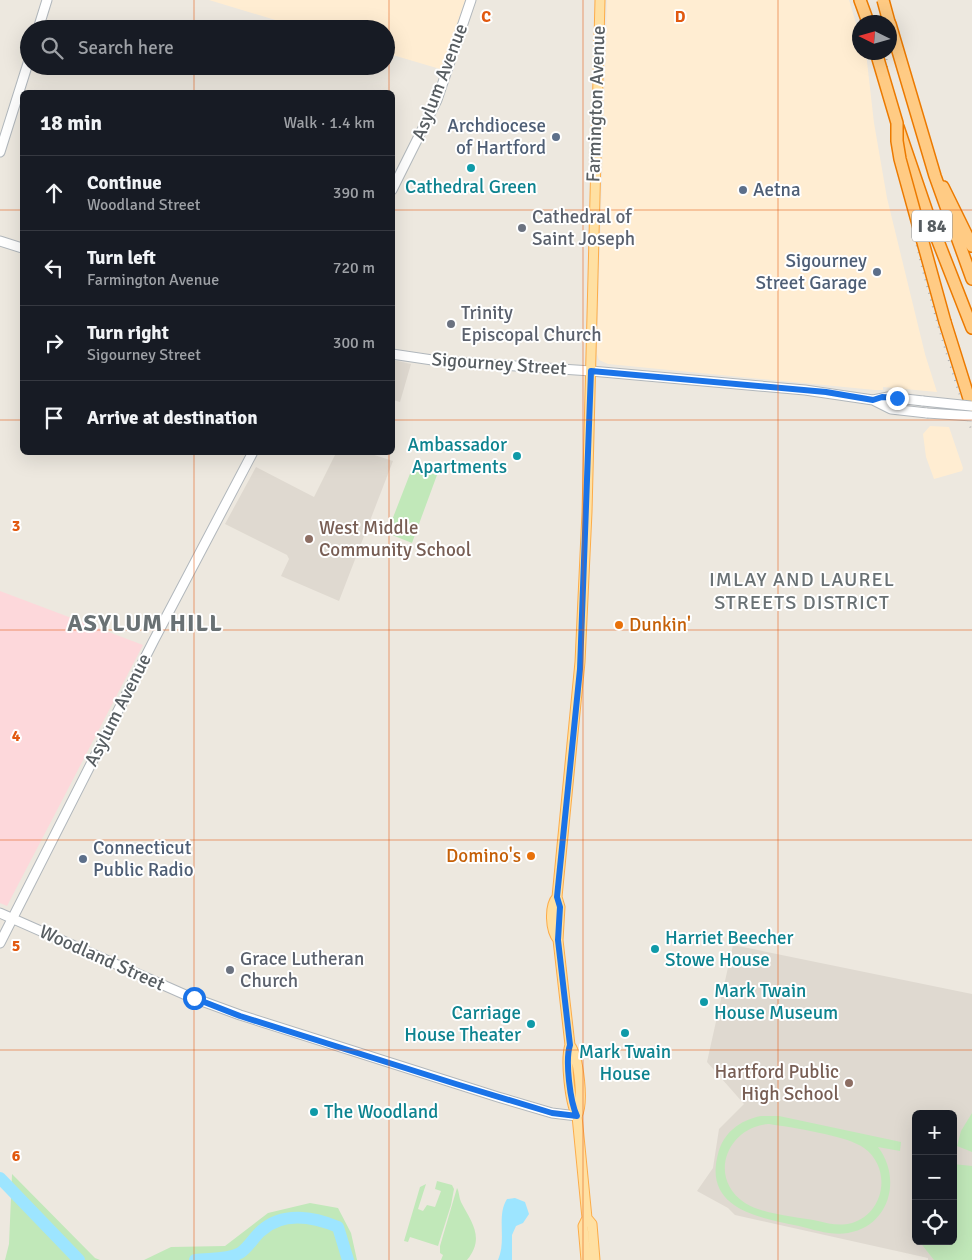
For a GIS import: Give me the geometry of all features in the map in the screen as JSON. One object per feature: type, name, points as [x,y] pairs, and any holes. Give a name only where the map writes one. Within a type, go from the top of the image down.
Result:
[{"type":"highway","points":[[860,0],[865,15]]},
{"type":"highway","name":"I 84","points":[[882,0],[887,15]]},
{"type":"highway","name":"I 84","points":[[897,50],[935,176],[972,279]]},
{"type":"highway","name":"I 84","points":[[878,60],[929,218],[972,328]]},
{"type":"highway","points":[[897,123],[897,142],[900,159],[945,322],[972,406]]},
{"type":"highway","points":[[935,176],[949,196],[972,246]]},
{"type":"main road","points":[[41,20],[47,0]]},
{"type":"main road","name":"Asylum Avenue","points":[[395,184],[437,100],[471,0]]},
{"type":"main road","name":"Farmington Avenue","points":[[586,1260],[583,1226],[587,1218],[577,1116],[581,1106],[576,1056],[570,1045],[558,940],[553,929],[552,906],[557,897],[580,669],[591,371],[593,203],[600,0]]},
{"type":"main road","points":[[0,152],[24,75]]},
{"type":"main road","points":[[0,241],[20,247]]},
{"type":"main road","name":"Sigourney Street","points":[[395,354],[439,360],[591,371],[826,392],[873,400],[891,410],[972,416]]},
{"type":"main road","name":"Sigourney Street","points":[[873,400],[888,397],[972,406]]},
{"type":"main road","name":"Asylum Avenue","points":[[0,943],[120,704],[251,455]]},
{"type":"main road","name":"Woodland Street","points":[[0,912],[188,996],[240,1016],[498,1097],[552,1113],[577,1116]]},
{"type":"main road","name":"Farmington Avenue","points":[[587,1218],[592,1224],[595,1260]]},
{"type":"shaded area","points":[[209,0],[465,0],[444,65],[440,69],[395,56],[395,20],[275,20]]},
{"type":"shaded area","name":"Aetna","points":[[607,0],[849,0],[854,15],[852,15],[852,60],[867,60],[874,123],[887,198],[925,354],[937,392],[883,387],[883,390],[875,390],[608,364],[599,360],[597,354]]},
{"type":"shaded area","points":[[395,360],[411,364],[400,402],[395,401]]},
{"type":"shaded area","points":[[930,426],[949,427],[963,468],[962,471],[934,479],[926,457],[923,434]]},
{"type":"shaded area","name":"West Middle Community School","points":[[335,455],[374,455],[393,461],[339,601],[281,576],[289,559],[287,555],[225,524],[256,467],[314,497]]},
{"type":"shaded area","points":[[0,591],[143,645],[7,906],[0,903]]},
{"type":"shaded area","name":"Hartford Public High School","points":[[733,945],[972,994],[972,1260],[928,1260],[928,1258],[735,1215],[728,1208],[697,1191],[713,1168],[719,1129],[744,1104],[707,1062]]},
{"type":"green space","points":[[413,466],[437,475],[412,543],[387,533]]},
{"type":"green space","points":[[972,1113],[972,1152],[957,1146],[961,1131]]},
{"type":"green space","points":[[779,1116],[901,1142],[900,1151],[878,1147],[885,1159],[890,1186],[888,1199],[882,1211],[874,1221],[862,1229],[836,1234],[768,1219],[739,1208],[727,1199],[719,1188],[716,1173],[718,1154],[728,1134],[739,1124],[753,1118]],"holes":[[[769,1124],[833,1136],[864,1148],[879,1167],[881,1178],[878,1200],[872,1210],[863,1218],[852,1223],[830,1224],[761,1210],[745,1203],[733,1193],[727,1181],[725,1168],[727,1155],[733,1144],[742,1134],[754,1127]]]},
{"type":"green space","points":[[957,1164],[972,1166],[972,1260],[934,1260],[922,1245],[957,1245]]},
{"type":"green space","points":[[12,1174],[95,1258],[100,1260],[5,1260],[9,1244]]},
{"type":"green space","points":[[437,1181],[452,1185],[454,1189],[438,1246],[410,1237],[408,1242],[404,1241],[420,1187],[426,1184],[418,1209],[423,1211],[427,1205],[435,1207],[441,1191],[435,1189]]},
{"type":"green space","points":[[457,1188],[461,1202],[475,1231],[475,1245],[467,1260],[441,1260],[443,1255],[440,1253],[440,1246]]},
{"type":"green space","points":[[310,1203],[338,1208],[351,1233],[357,1260],[144,1260],[171,1247],[225,1246],[268,1213]]},
{"type":"water","points":[[515,1198],[525,1202],[529,1214],[523,1223],[516,1226],[512,1235],[512,1260],[498,1260],[502,1244],[502,1213],[507,1199]]},
{"type":"waterway","points":[[0,1178],[79,1260]]},
{"type":"waterway","points":[[195,1260],[224,1258],[240,1253],[258,1233],[270,1225],[289,1218],[309,1219],[338,1227],[348,1260]]},
{"type":"railway","points":[[883,0],[884,15]]},
{"type":"railway","points":[[887,60],[897,149],[917,245],[942,339],[972,432]]},
{"type":"place","name":"Archdiocese of Hartford","points":[[556,137]]},
{"type":"place","name":"Cathedral Green","points":[[471,168]]},
{"type":"place","name":"Aetna","points":[[743,190]]},
{"type":"place","name":"Cathedral of Saint Joseph","points":[[522,228]]},
{"type":"place","name":"Sigourney Street Garage","points":[[877,272]]},
{"type":"place","name":"Trinity Episcopal Church","points":[[451,324]]},
{"type":"place","name":"Ambassador Apartments","points":[[517,456]]},
{"type":"place","name":"West Middle Community School","points":[[309,539]]},
{"type":"place","name":"Dunkin'","points":[[619,625]]},
{"type":"place","name":"Domino's","points":[[531,856]]},
{"type":"place","name":"Connecticut Public Radio","points":[[83,859]]},
{"type":"place","name":"Harriet Beecher Stowe House","points":[[655,949]]},
{"type":"place","name":"Grace Lutheran Church","points":[[230,970]]},
{"type":"place","name":"Mark Twain House Museum","points":[[704,1002]]},
{"type":"place","name":"Carriage House Theater","points":[[531,1024]]},
{"type":"place","name":"Mark Twain House","points":[[625,1033]]},
{"type":"place","name":"Hartford Public High School","points":[[849,1083]]},
{"type":"place","name":"The Woodland","points":[[314,1112]]},
{"type":"district","name":"IMLAY AND LAUREL STREETS DISTRICT","points":[[802,590]]},
{"type":"district","name":"ASYLUM HILL","points":[[145,623]]},
{"type":"route","points":[[194,998],[240,1016],[387,1063],[552,1113],[577,1116],[572,1100],[568,1058],[570,1045],[558,940],[560,903],[557,897],[580,669],[591,371],[826,392],[873,400],[882,397],[897,398]]}]
